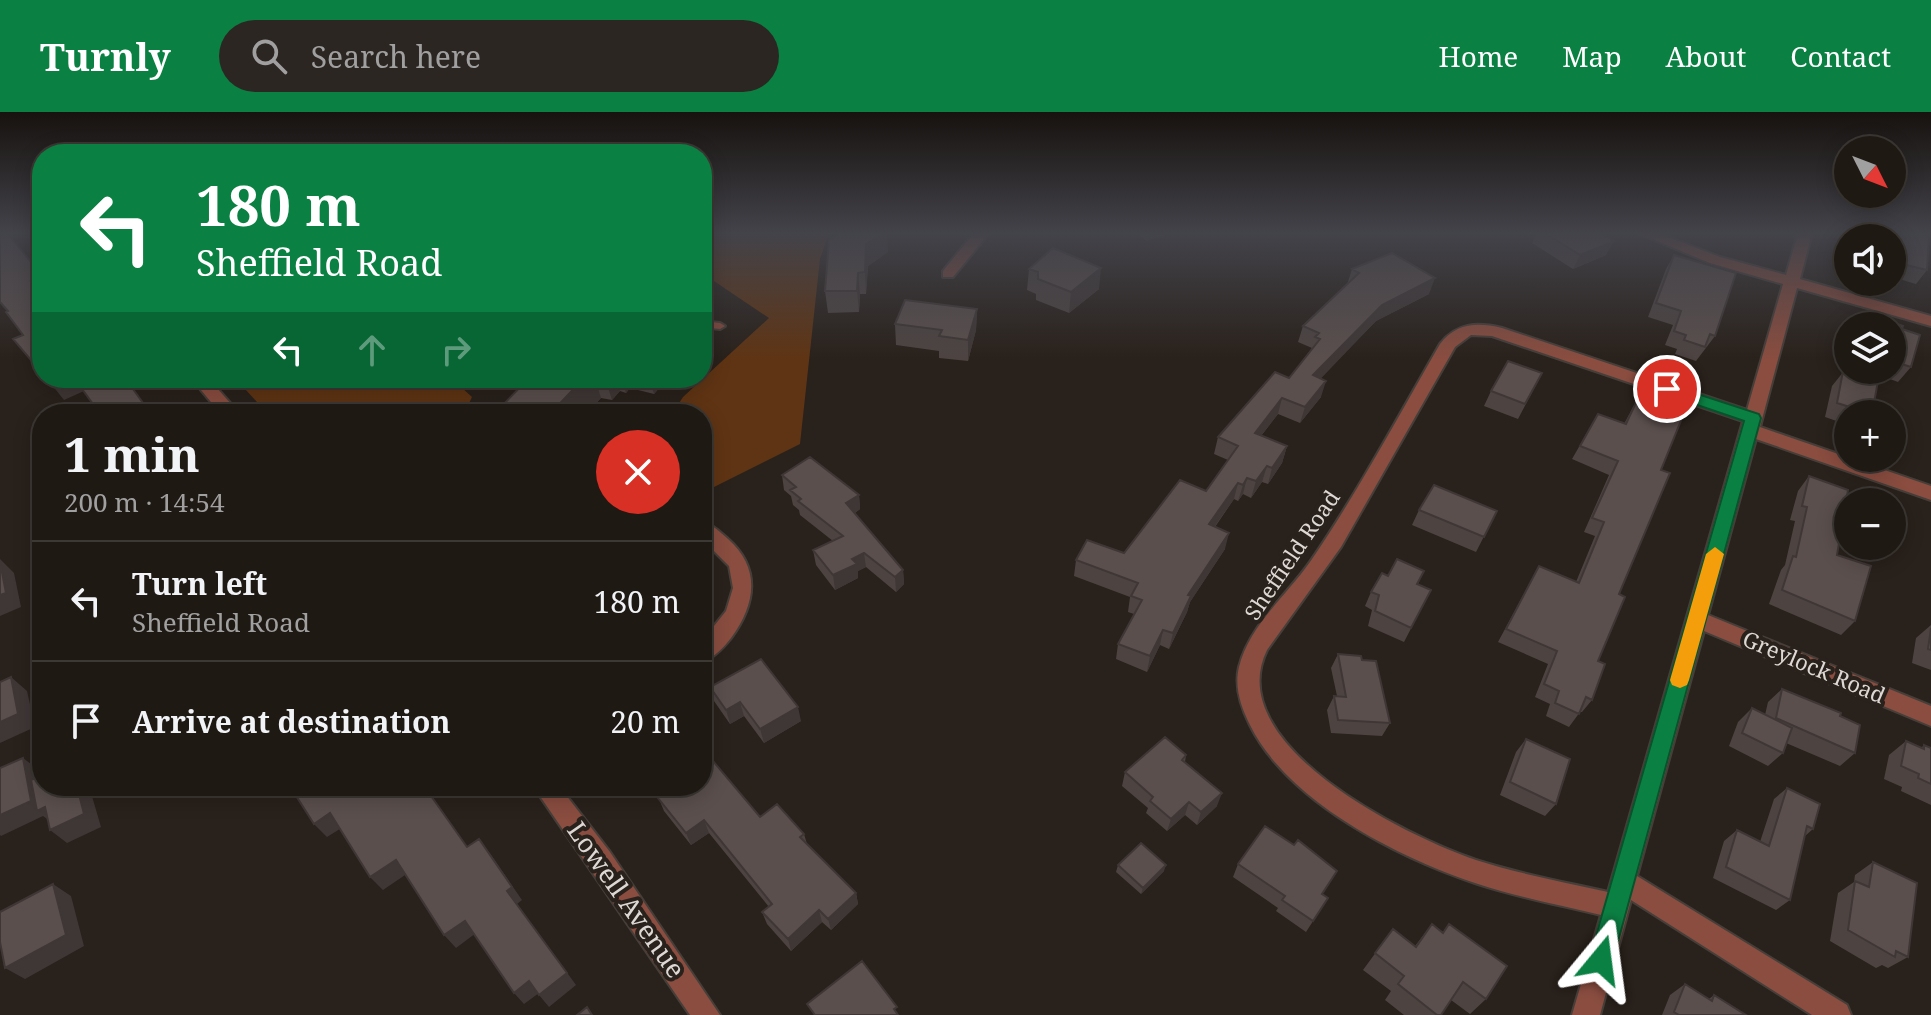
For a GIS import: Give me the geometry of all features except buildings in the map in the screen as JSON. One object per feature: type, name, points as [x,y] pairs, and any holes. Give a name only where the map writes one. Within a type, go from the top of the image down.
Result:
[{"type":"street","points":[[1767,275],[1931,321]]},
{"type":"street","points":[[1586,1015],[1793,275]]},
{"type":"street","name":"Sheffield Road","points":[[1837,1015],[1620,894],[1476,871],[1438,857],[1339,803],[1273,746],[1254,716],[1247,689],[1250,667],[1263,641],[1336,537],[1448,344],[1465,330],[1478,328],[1496,332],[1931,493]]},
{"type":"street","points":[[208,388],[222,404]]},
{"type":"street","points":[[712,537],[730,553],[740,567],[742,578],[738,610],[730,625],[712,643]]},
{"type":"street","name":"Greylock Road","points":[[1697,619],[1931,716]]},
{"type":"street","name":"Lowell Avenue","points":[[553,796],[601,860],[706,1015]]},
{"type":"lane","points":[[712,325],[720,326]]},
{"type":"shaded area","points":[[712,275],[818,275],[800,444],[712,488],[712,404],[678,404],[693,388],[712,388],[712,370],[769,318],[712,280]]},
{"type":"shaded area","points":[[244,388],[462,388],[472,397],[469,404],[259,404]]},
{"type":"slow traffic","points":[[1680,680],[1715,554]]},
{"type":"route","points":[[1601,960],[1753,418],[1667,389]]}]
